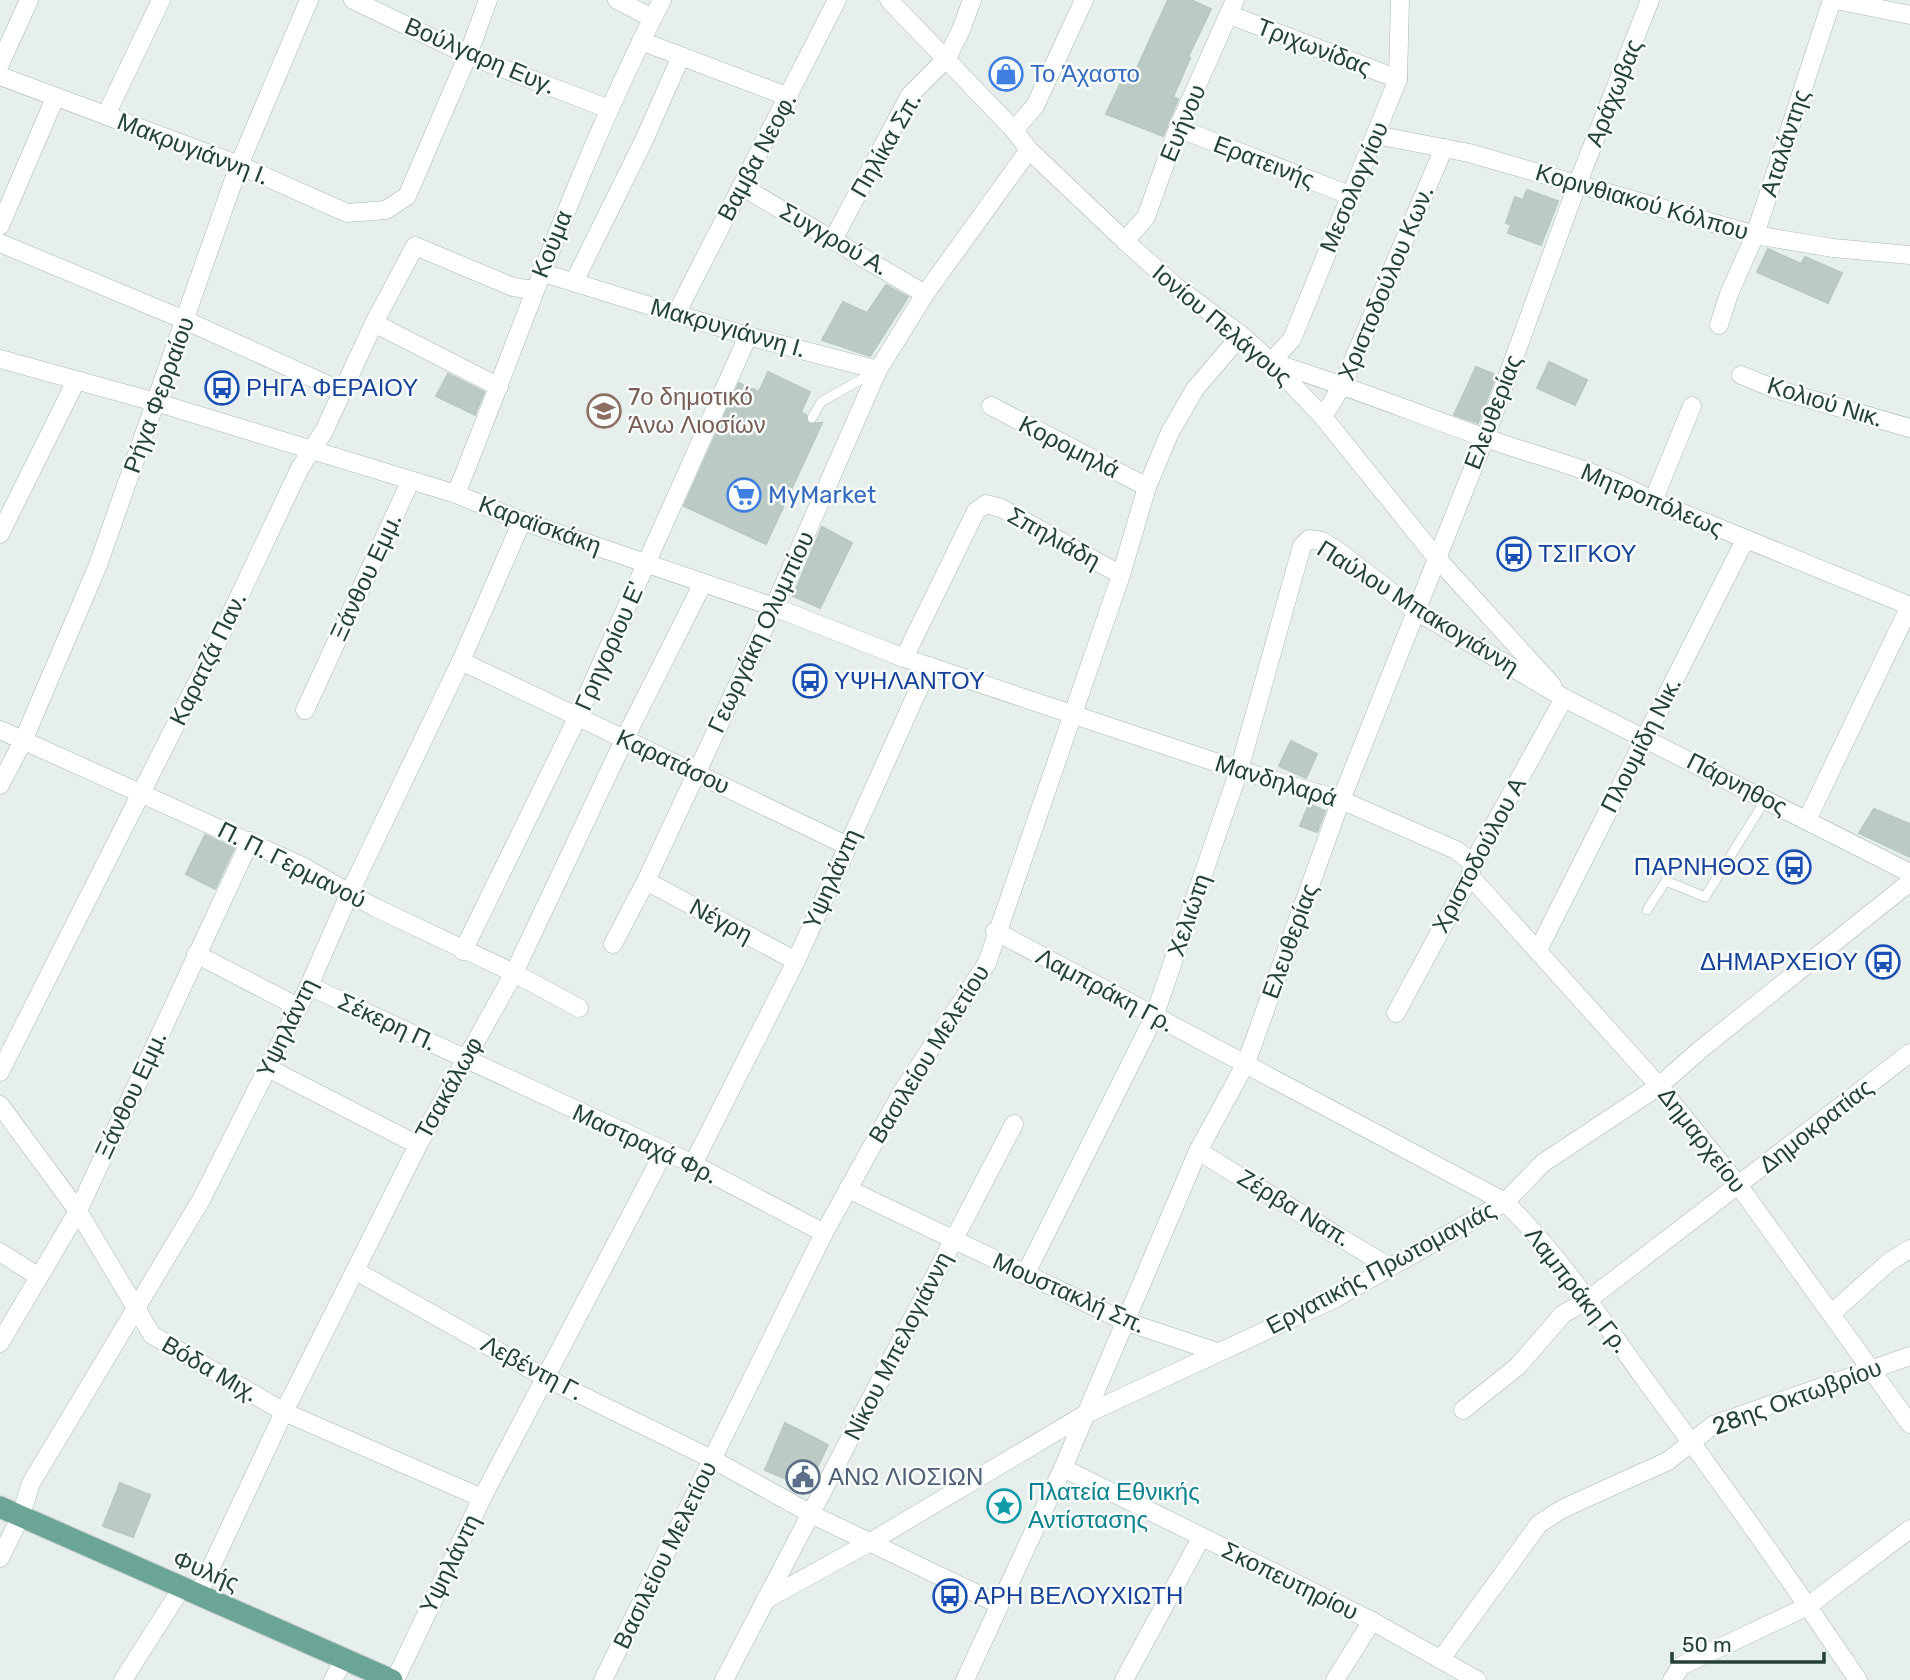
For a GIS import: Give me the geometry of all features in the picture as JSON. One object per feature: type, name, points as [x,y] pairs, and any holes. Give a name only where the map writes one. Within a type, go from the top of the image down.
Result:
[{"type":"main road","name":"Φυλής","points":[[0,1507],[394,1680]]},
{"type":"street","points":[[0,64],[29,0]]},
{"type":"street","points":[[106,115],[160,0]]},
{"type":"street","name":"Ρήγα Φερραίου","points":[[0,785],[23,741],[98,565],[155,402],[187,321],[239,165],[309,0]]},
{"type":"street","name":"Βούλγαρη Ευγ.","points":[[353,0],[468,55],[609,109]]},
{"type":"street","points":[[468,55],[488,0]]},
{"type":"street","points":[[617,0],[652,19]]},
{"type":"street","name":"Κούμα","points":[[456,494],[499,387],[540,272],[609,109],[662,0]]},
{"type":"street","name":"Βαμβα Νεοφ.","points":[[676,314],[837,0]]},
{"type":"street","name":"Ιονίου Πελάγους","points":[[889,0],[947,58],[1014,130],[1029,150],[1125,242],[1175,286],[1241,335],[1271,362],[1323,416],[1435,556],[1564,698]]},
{"type":"street","name":"Πηλίκα Σπ.","points":[[834,238],[910,96],[947,58],[961,30],[971,0]]},
{"type":"street","points":[[1014,130],[1035,106],[1084,0]]},
{"type":"street","name":"Μεσολογγίου","points":[[1271,362],[1292,339],[1398,79],[1400,0]]},
{"type":"street","name":"Αράχωβας","points":[[1577,185],[1650,0]]},
{"type":"street","points":[[1834,0],[1910,15]]},
{"type":"street","name":"Αταλάντης","points":[[1719,325],[1729,294],[1755,235],[1834,0]]},
{"type":"street","name":"Τριχωνίδας","points":[[1233,7],[1398,79]]},
{"type":"street","name":"Ευήνου","points":[[1125,242],[1146,217],[1178,128],[1233,7]]},
{"type":"street","points":[[641,41],[789,97]]},
{"type":"street","name":"Μακρυγιάννη Ι.","points":[[0,76],[239,165],[347,213],[386,210],[407,195],[468,55]]},
{"type":"street","points":[[575,282],[645,138],[681,56]]},
{"type":"street","points":[[0,226],[55,98]]},
{"type":"street","name":"Ερατεινής","points":[[1178,128],[1349,195]]},
{"type":"street","name":"Κορινθιακού Κόλπου","points":[[1376,135],[1444,148],[1755,235],[1833,248],[1910,255]]},
{"type":"street","name":"Χριστοδούλου Κων.","points":[[1323,416],[1343,384],[1444,148]]},
{"type":"street","name":"Γεωργάκη Ολυμπίου","points":[[613,944],[646,881],[774,607],[878,370],[925,294],[1029,150]]},
{"type":"street","name":"Ελευθερίας","points":[[965,1680],[1063,1468],[1198,1151],[1246,1063],[1341,800],[1435,556],[1485,438],[1577,185]]},
{"type":"street","name":"Συγγρού Α.","points":[[741,186],[834,238],[925,294]]},
{"type":"street","points":[[0,243],[187,321],[341,391]]},
{"type":"street","name":"Καρατζά Παν.","points":[[0,1072],[141,794],[300,468],[312,450],[415,246],[513,287],[534,290]]},
{"type":"street","name":"Μακρυγιάννη Ι.","points":[[540,272],[748,336],[878,370]]},
{"type":"street","points":[[374,323],[499,387]]},
{"type":"street","name":"Βασιλείου Μελετίου","points":[[603,1680],[824,1233],[902,1092],[987,964],[995,931],[1121,575],[1147,487],[1170,432],[1195,389],[1241,335]]},
{"type":"street","name":"Γρηγορίου Ε'","points":[[463,951],[577,718],[748,336]]},
{"type":"street","name":"Καραϊσκάκη","points":[[0,359],[155,402],[456,494],[523,521],[774,607],[904,658],[1073,715]]},
{"type":"street","name":"Μητροπόλεως","points":[[1271,362],[1343,384],[1485,438],[1619,481],[1653,501],[1910,606]]},
{"type":"street","name":"Κολιού Νικ.","points":[[1741,375],[1775,389],[1910,428]]},
{"type":"street","points":[[0,534],[76,381]]},
{"type":"street","name":"Κορομηλά","points":[[991,406],[1147,487]]},
{"type":"street","points":[[1653,501],[1692,406]]},
{"type":"street","name":"Ξάνθου Εμμ.","points":[[305,710],[410,482]]},
{"type":"street","name":"Σπηλιάδη","points":[[904,658],[976,511],[986,504],[1001,508],[1121,575]]},
{"type":"street","name":"Υψηλάντη","points":[[0,1558],[20,1518],[32,1483],[201,1200],[299,1007],[350,892],[461,661],[523,521]]},
{"type":"street","name":"Παύλου Μπακογιάννη","points":[[1309,539],[1322,541],[1416,611],[1564,698]]},
{"type":"street","name":"Χελιώτη","points":[[1025,1275],[1154,1017],[1239,770],[1302,547],[1309,539]]},
{"type":"street","name":"Πλουμίδη Νικ.","points":[[1538,950],[1745,540]]},
{"type":"street","name":"Τσακάλωφ","points":[[123,1680],[189,1592],[284,1412],[418,1145],[464,1058],[514,973],[624,740],[703,583]]},
{"type":"street","points":[[1807,820],[1910,606]]},
{"type":"street","name":"Καρατάσου","points":[[461,661],[846,845]]},
{"type":"street","name":"Υψηλάντη","points":[[693,1164],[796,961],[929,666]]},
{"type":"street","name":"Πάρνηθος","points":[[1564,698],[1910,873]]},
{"type":"street","name":"Χριστοδούλου Α","points":[[1396,1013],[1564,698]]},
{"type":"street","name":"Μανδηλαρά","points":[[1073,715],[1239,770],[1341,800],[1456,850],[1471,869]]},
{"type":"street","name":"Π. Π. Γερμανού","points":[[0,730],[250,841],[463,951],[514,973],[579,1009]]},
{"type":"street","name":"Ξάνθου Εμμ.","points":[[0,1343],[78,1211],[195,954],[250,841]]},
{"type":"street","name":"Δημαρχείου","points":[[1471,869],[1538,950],[1659,1086],[1739,1186],[1910,1423]]},
{"type":"street","name":"Νέγρη","points":[[646,881],[796,961]]},
{"type":"street","name":"Εργατικής Πρωτομαγιάς","points":[[765,1600],[872,1541],[1084,1415],[1336,1298],[1505,1202],[1543,1163],[1659,1086],[1910,881]]},
{"type":"street","name":"Λαμπράκη Γρ.","points":[[995,931],[1505,1202],[1528,1225],[1588,1300],[1808,1605],[1858,1680]]},
{"type":"street","points":[[195,954],[299,1007]]},
{"type":"street","name":"Σέκερη Π.","points":[[309,986],[464,1058]]},
{"type":"street","name":"Δημοκρατίας","points":[[1463,1410],[1518,1366],[1563,1314],[1588,1300],[1910,1054]]},
{"type":"street","name":"Μαστραχά Φρ.","points":[[464,1058],[693,1164],[824,1233]]},
{"type":"street","points":[[268,1068],[418,1145]]},
{"type":"street","name":"Βόδα Μιχ.","points":[[0,1105],[78,1211],[152,1335],[284,1412],[482,1498]]},
{"type":"street","name":"Νίκου Μπελογιάννη","points":[[724,1680],[813,1515],[952,1239],[1014,1124]]},
{"type":"street","name":"Ζέρβα Ναπ.","points":[[1198,1151],[1389,1267]]},
{"type":"street","name":"Υψηλάντη","points":[[394,1680],[482,1498],[664,1152]]},
{"type":"street","name":"Μουστακλή Σπ.","points":[[848,1189],[1124,1321],[1217,1352]]},
{"type":"street","points":[[1832,1314],[1908,1248]]},
{"type":"street","points":[[0,1252],[38,1277]]},
{"type":"street","name":"Λεβέντη Γ.","points":[[356,1271],[544,1377],[712,1459],[813,1515],[872,1541],[998,1604]]},
{"type":"street","name":"28ης Οκτωβρίου","points":[[1441,1659],[1538,1524],[1562,1509],[1668,1461],[1713,1425],[1910,1356]]},
{"type":"street","name":"Σκοπευτηρίου","points":[[1063,1468],[1371,1621],[1477,1680]]},
{"type":"street","points":[[1672,1680],[1681,1666],[1808,1605],[1910,1529]]},
{"type":"street","points":[[1124,1680],[1201,1538]]},
{"type":"street","points":[[1335,1680],[1371,1621]]},
{"type":"street","points":[[333,1680],[344,1659]]},
{"type":"lane","points":[[812,418],[821,402],[878,370]]},
{"type":"lane","points":[[1647,910],[1666,881],[1705,897],[1766,799]]},
{"type":"building","points":[[1168,0],[1191,0],[1211,9],[1188,57],[1190,58],[1173,97],[1178,99],[1163,136],[1106,114],[1124,76],[1132,79]]},
{"type":"building","points":[[1527,190],[1558,201],[1541,245],[1508,233],[1511,225],[1506,223],[1515,197],[1523,200]]},
{"type":"building","points":[[1768,249],[1801,264],[1805,257],[1842,273],[1828,303],[1757,272]]},
{"type":"building","points":[[886,285],[908,297],[870,356],[822,340],[843,302],[867,313]]},
{"type":"building","points":[[1549,362],[1587,380],[1575,405],[1537,388]]},
{"type":"building","points":[[1476,367],[1496,375],[1478,423],[1454,415]]},
{"type":"building","points":[[768,372],[810,392],[801,412],[806,415],[809,424],[822,423],[766,544],[684,506],[739,383],[759,392]]},
{"type":"building","points":[[448,374],[484,392],[475,415],[436,396]]},
{"type":"building","points":[[822,527],[852,543],[820,608],[793,596]]},
{"type":"building","points":[[1291,741],[1317,754],[1306,778],[1279,766]]},
{"type":"building","points":[[1309,804],[1325,811],[1317,832],[1300,826]]},
{"type":"building","points":[[1874,809],[1910,824],[1910,857],[1859,833]]},
{"type":"building","points":[[205,835],[234,848],[215,889],[186,874]]},
{"type":"building","points":[[785,1423],[828,1445],[807,1488],[765,1470]]},
{"type":"building","points":[[120,1483],[150,1495],[133,1537],[103,1526]]},
{"type":"place","name":"Το Άχαστο","points":[[1006,74]]},
{"type":"place","name":"ΡΗΓΑ ΦΕΡΑΙΟΥ","points":[[222,388]]},
{"type":"place","name":"7ο δημοτικό Άνω Λιοσίων","points":[[604,411]]},
{"type":"place","name":"MyMarket","points":[[744,495]]},
{"type":"place","name":"ΤΣΙΓΚΟΥ","points":[[1514,554]]},
{"type":"place","name":"ΥΨΗΛΑΝΤΟΥ","points":[[810,681]]},
{"type":"place","name":"ΠΑΡΝΗΘΟΣ","points":[[1794,867]]},
{"type":"place","name":"ΔΗΜΑΡΧΕΙΟΥ","points":[[1883,962]]},
{"type":"place","name":"ΑΝΩ ΛΙΟΣΙΩΝ","points":[[803,1477]]},
{"type":"place","name":"Πλατεία Εθνικής Αντίστασης","points":[[1004,1506]]},
{"type":"place","name":"ΑΡΗ ΒΕΛΟΥΧΙΩΤΗ","points":[[950,1596]]}]
